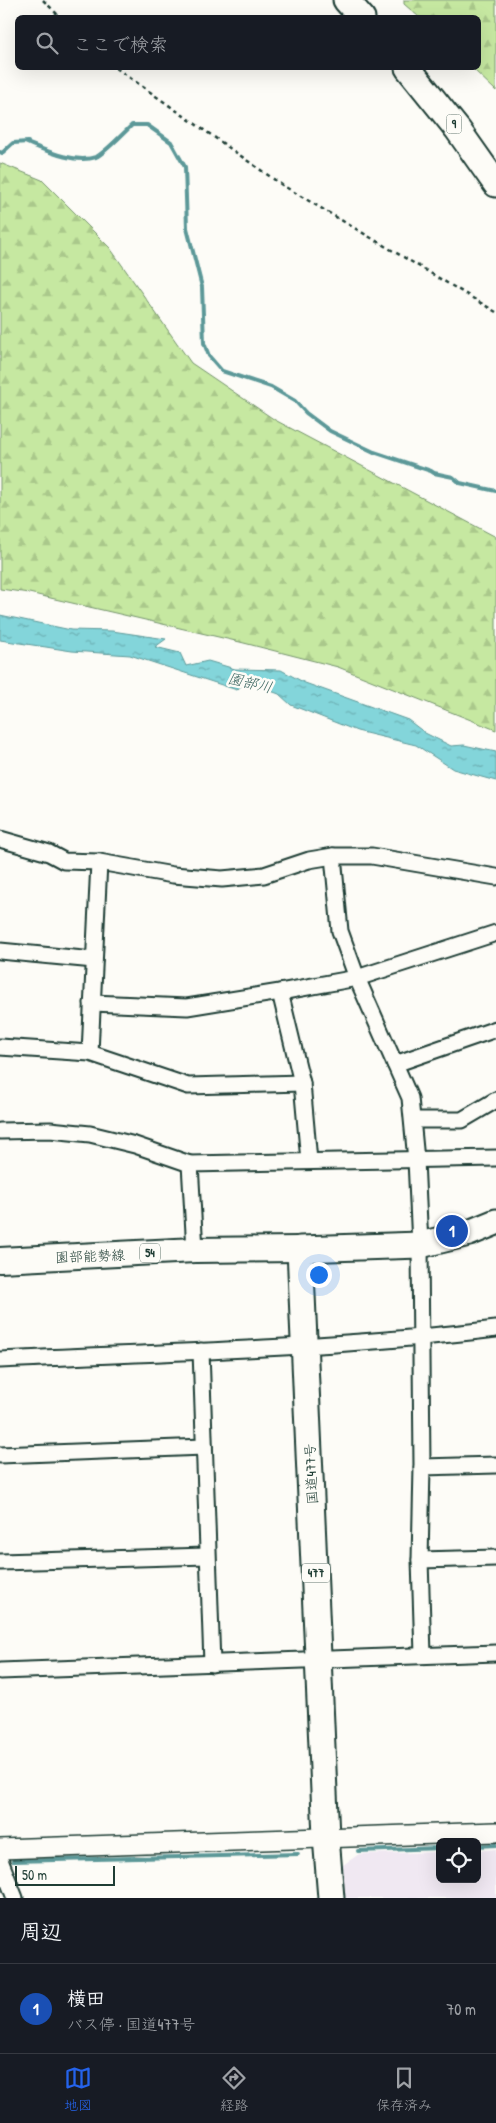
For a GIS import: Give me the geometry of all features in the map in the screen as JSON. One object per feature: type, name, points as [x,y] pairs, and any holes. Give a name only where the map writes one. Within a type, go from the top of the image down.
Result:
[{"type":"highway","points":[[346,0],[359,15]]},
{"type":"highway","name":"9","points":[[410,70],[458,130],[496,184]]},
{"type":"highway","points":[[300,1249],[420,1245],[469,1233],[496,1222]]},
{"type":"highway","name":"国道477号","points":[[300,1249],[320,1660],[326,1836],[331,1898]]},
{"type":"main road","name":"園部能勢線","points":[[0,1260],[127,1255],[195,1250],[300,1249]]},
{"type":"street","points":[[0,839],[48,853],[64,861],[100,862],[173,875],[222,879],[264,875],[309,860],[333,856],[372,856],[496,877]]},
{"type":"street","points":[[333,856],[340,931],[357,978],[410,1098],[413,1120],[420,1245],[422,1467],[420,1560],[423,1655]]},
{"type":"street","points":[[90,1053],[100,862]]},
{"type":"street","points":[[92,1003],[187,1007],[280,992],[357,978],[496,932]]},
{"type":"street","points":[[0,951],[94,960]]},
{"type":"street","points":[[280,992],[302,1083],[309,1161]]},
{"type":"street","points":[[395,1064],[496,1029]]},
{"type":"street","points":[[0,1047],[90,1053],[188,1086],[302,1083]]},
{"type":"street","points":[[413,1120],[462,1120],[496,1100]]},
{"type":"street","points":[[0,1131],[50,1130],[90,1134],[135,1145],[190,1164],[496,1158]]},
{"type":"street","points":[[190,1164],[195,1250]]},
{"type":"street","points":[[0,1360],[305,1346],[420,1338],[496,1329]]},
{"type":"street","points":[[201,1351],[212,1664]]},
{"type":"street","points":[[0,1455],[204,1447]]},
{"type":"street","points":[[422,1467],[496,1465]]},
{"type":"street","points":[[0,1562],[207,1556]]},
{"type":"street","points":[[420,1560],[496,1558]]},
{"type":"street","points":[[0,1671],[496,1653]]},
{"type":"street","points":[[0,1849],[326,1836],[496,1832]]},
{"type":"street","points":[[0,1860],[15,1898]]},
{"type":"path","points":[[43,0],[59,15]]},
{"type":"path","points":[[119,70],[282,185],[496,312]]},
{"type":"shaded area","points":[[496,1849],[496,1898],[345,1898],[343,1865],[359,1854],[436,1852],[436,1883],[481,1883],[481,1851]]},
{"type":"green space","points":[[404,0],[496,0],[496,91],[474,70],[481,70],[481,15],[417,15],[404,4]]},
{"type":"green space","points":[[0,163],[42,180],[110,248],[191,363],[275,420],[496,537],[496,730],[338,667],[29,593],[0,589]]},
{"type":"water","name":"園部川","points":[[0,615],[71,630],[112,631],[166,639],[155,647],[180,653],[186,666],[208,661],[235,669],[281,670],[305,683],[408,720],[425,733],[451,746],[464,745],[496,752],[496,781],[453,769],[416,745],[357,731],[291,705],[279,694],[252,684],[241,686],[237,690],[130,655],[72,651],[0,640]]},
{"type":"waterway","points":[[0,152],[2,153],[13,143],[28,142],[43,150],[61,156],[88,159],[99,155],[132,125],[147,125],[171,142],[185,167],[187,228],[202,287],[204,343],[209,356],[222,371],[271,387],[295,401],[306,413],[330,431],[374,452],[434,473],[453,477],[460,483],[496,491]]},
{"type":"waterway","points":[[481,1846],[496,1845]]},
{"type":"waterway","points":[[358,1851],[436,1848]]},
{"type":"waterway","points":[[13,1861],[298,1854]]},
{"type":"place","name":"横田","points":[[452,1231]]}]
